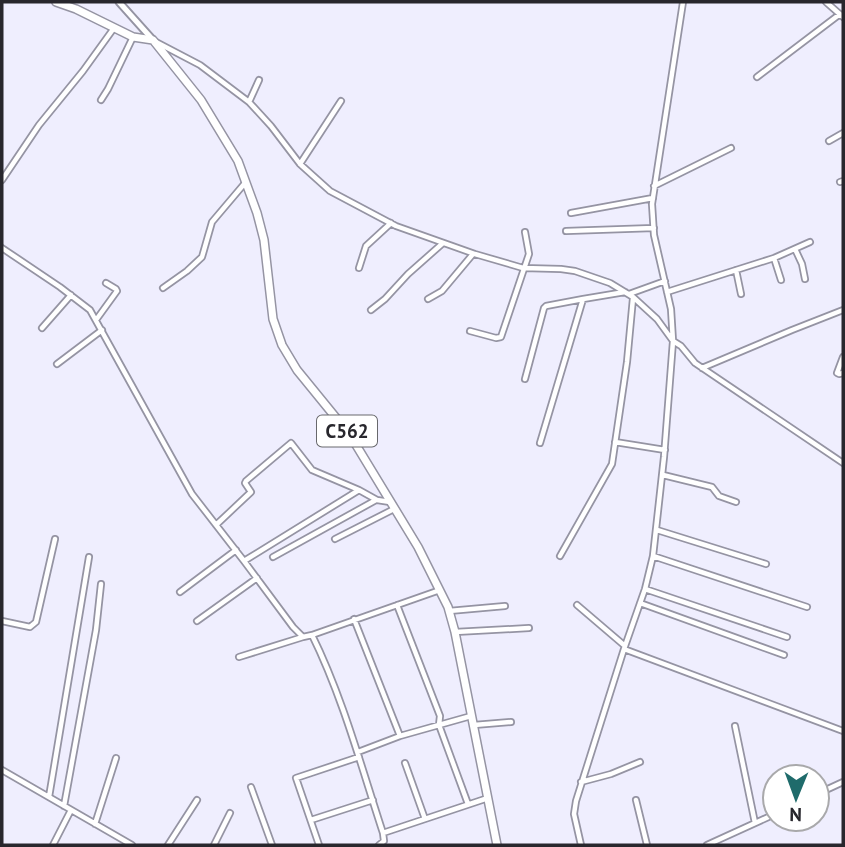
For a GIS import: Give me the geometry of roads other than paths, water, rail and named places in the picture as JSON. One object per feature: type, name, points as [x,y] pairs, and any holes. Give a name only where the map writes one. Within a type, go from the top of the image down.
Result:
[{"type":"main road","points":[[56,2],[133,37],[153,40]]},
{"type":"main road","name":"C562","points":[[153,40],[201,100],[238,161],[264,240],[273,319],[282,345],[297,370],[350,435],[418,547],[449,611],[497,845]]},
{"type":"street","points":[[119,2],[153,40],[200,65],[249,102],[271,125],[300,164],[330,191],[391,223],[473,254],[523,268],[575,271],[610,283],[630,294],[657,319],[673,341],[681,346],[695,363],[843,463]]},
{"type":"street","points":[[581,845],[574,814],[581,782],[645,589],[657,530],[673,341],[671,309],[654,228],[653,198],[683,2]]},
{"type":"street","points":[[757,77],[841,15],[826,2]]},
{"type":"street","points":[[2,180],[39,125],[114,28]]},
{"type":"street","points":[[101,100],[133,37]]},
{"type":"street","points":[[249,102],[259,80]]},
{"type":"street","points":[[300,164],[341,101]]},
{"type":"street","points":[[829,141],[843,133]]},
{"type":"street","points":[[654,186],[731,148]]},
{"type":"street","points":[[163,288],[202,257],[212,222],[246,182]]},
{"type":"street","points":[[571,213],[653,198]]},
{"type":"street","points":[[359,268],[366,246],[391,223]]},
{"type":"street","points":[[566,231],[654,228]]},
{"type":"street","points":[[470,331],[501,337],[529,254],[525,232]]},
{"type":"street","points":[[667,292],[774,258],[810,242]]},
{"type":"street","points":[[371,310],[443,243]]},
{"type":"street","points":[[2,248],[90,310],[185,484],[303,637]]},
{"type":"street","points":[[795,249],[805,279]]},
{"type":"street","points":[[428,299],[442,291],[473,254]]},
{"type":"street","points":[[774,258],[781,280]]},
{"type":"street","points":[[736,270],[741,294]]},
{"type":"street","points":[[525,379],[545,307],[583,299],[630,294],[664,281]]},
{"type":"street","points":[[96,320],[117,291],[106,283]]},
{"type":"street","points":[[560,556],[612,464],[627,362],[630,294]]},
{"type":"street","points":[[42,328],[71,295]]},
{"type":"street","points":[[540,443],[583,299]]},
{"type":"street","points":[[702,368],[843,310]]},
{"type":"street","points":[[57,364],[102,330]]},
{"type":"street","points":[[843,357],[837,371],[838,374],[843,373]]},
{"type":"street","points":[[615,442],[665,450]]},
{"type":"street","points":[[216,525],[251,492],[246,481],[291,443],[312,470],[392,506]]},
{"type":"street","points":[[663,475],[712,487],[719,496],[736,502]]},
{"type":"street","points":[[244,561],[359,490]]},
{"type":"street","points":[[273,556],[377,500]]},
{"type":"street","points":[[335,538],[392,506]]},
{"type":"street","points":[[657,530],[766,564]]},
{"type":"street","points":[[2,621],[30,627],[36,622],[55,539]]},
{"type":"street","points":[[180,592],[236,550]]},
{"type":"street","points":[[653,556],[807,607]]},
{"type":"street","points":[[49,797],[89,557]]},
{"type":"street","points":[[197,621],[257,578]]},
{"type":"street","points":[[64,806],[96,630],[101,584]]},
{"type":"street","points":[[645,589],[787,637]]},
{"type":"street","points":[[239,657],[312,635],[440,590]]},
{"type":"street","points":[[640,603],[784,655]]},
{"type":"street","points":[[577,604],[624,647],[843,731]]},
{"type":"street","points":[[397,605],[440,716],[439,725],[468,804]]},
{"type":"street","points":[[449,611],[505,606]]},
{"type":"street","points":[[354,619],[400,736]]},
{"type":"street","points":[[455,632],[529,628]]},
{"type":"street","points":[[312,635],[326,664],[373,800],[383,833],[384,841],[379,845]]},
{"type":"street","points":[[319,845],[296,778],[400,736],[472,715]]},
{"type":"street","points":[[474,725],[511,722]]},
{"type":"street","points":[[734,726],[755,823]]},
{"type":"street","points":[[95,824],[116,758]]},
{"type":"street","points":[[581,782],[640,762]]},
{"type":"street","points":[[405,763],[425,819]]},
{"type":"street","points":[[2,770],[132,845]]},
{"type":"street","points":[[251,786],[272,845]]},
{"type":"street","points":[[383,833],[489,798]]},
{"type":"street","points":[[168,845],[197,800]]},
{"type":"street","points":[[311,820],[373,800]]},
{"type":"street","points":[[636,800],[647,845]]},
{"type":"street","points":[[53,845],[71,810]]},
{"type":"street","points":[[214,845],[230,813]]},
{"type":"street","points":[[707,845],[761,820]]}]
